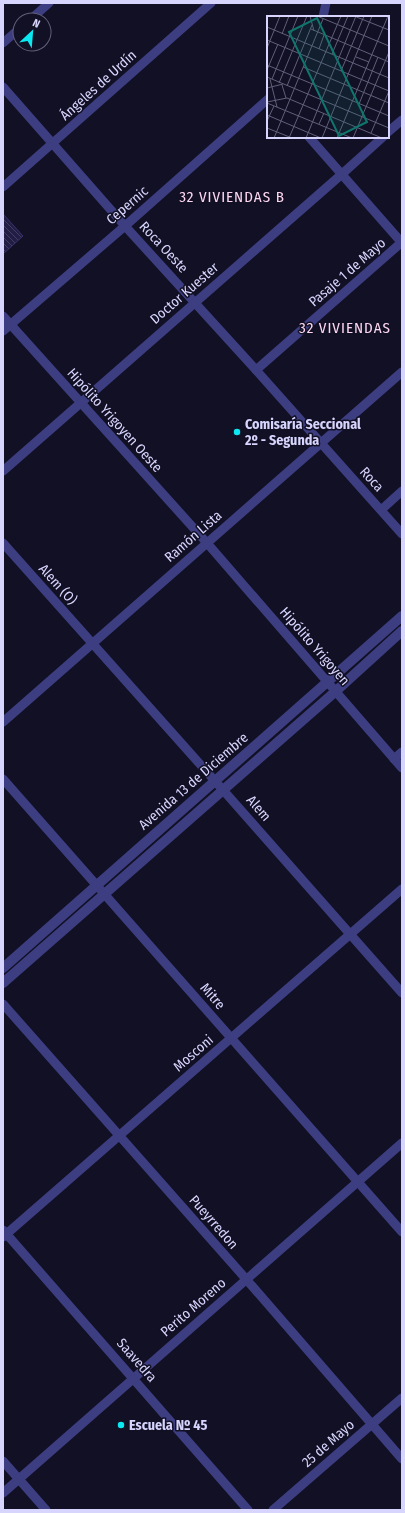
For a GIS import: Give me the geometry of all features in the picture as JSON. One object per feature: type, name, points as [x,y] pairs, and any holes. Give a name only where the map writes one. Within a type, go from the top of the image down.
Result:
[{"type":"street","points":[[39,12],[49,3]]},
{"type":"street","name":"Ángeles de Urdín","points":[[3,188],[211,3]]},
{"type":"street","points":[[323,16],[326,3]]},
{"type":"street","points":[[3,43],[12,35]]},
{"type":"street","name":"Roca Oeste","points":[[3,87],[125,226],[321,443]]},
{"type":"street","name":"Cepernic","points":[[3,331],[125,226],[267,100]]},
{"type":"street","points":[[389,131],[402,120]]},
{"type":"street","points":[[310,138],[402,242]]},
{"type":"street","name":"Doctor Kuester","points":[[3,471],[382,138]]},
{"type":"street","name":"Pasaje 1 de Mayo","points":[[256,370],[402,242]]},
{"type":"street","name":"Hipólito Yrigoyen Oeste","points":[[3,316],[206,543]]},
{"type":"street","name":"Ramón Lista","points":[[3,722],[402,372]]},
{"type":"street","name":"Roca","points":[[321,443],[402,534]]},
{"type":"street","points":[[381,510],[402,491]]},
{"type":"street","name":"Alem (O)","points":[[3,543],[93,643]]},
{"type":"street","name":"Hipólito Yrigoyen","points":[[206,543],[402,768]]},
{"type":"street","name":"Avenida 13 de Diciembre","points":[[3,968],[402,616]]},
{"type":"street","name":"Avenida 13 de Diciembre","points":[[3,983],[402,632]]},
{"type":"street","name":"Alem","points":[[93,643],[402,993]]},
{"type":"street","points":[[394,759],[402,752]]},
{"type":"street","name":"Mitre","points":[[3,779],[402,1232]]},
{"type":"street","name":"Mosconi","points":[[4,1234],[120,1136],[402,889]]},
{"type":"street","name":"Pueyrredon","points":[[3,1004],[246,1279],[402,1459]]},
{"type":"street","name":"Perito Moreno","points":[[3,1493],[402,1143]]},
{"type":"street","name":"Saavedra","points":[[4,1234],[134,1378],[248,1510]]},
{"type":"street","name":"25 de Mayo","points":[[273,1510],[402,1398]]},
{"type":"street","points":[[3,1461],[46,1510]]},
{"type":"building","points":[[3,214],[23,236],[3,254]]},
{"type":"place","name":"Comisaría Seccional 2º - Segunda","points":[[237,432]]},
{"type":"place","name":"Escuela Nº 45","points":[[121,1425]]},
{"type":"district","name":"32 VIVIENDAS B","points":[[232,197]]},
{"type":"district","name":"32 VIVIENDAS","points":[[345,328]]}]
